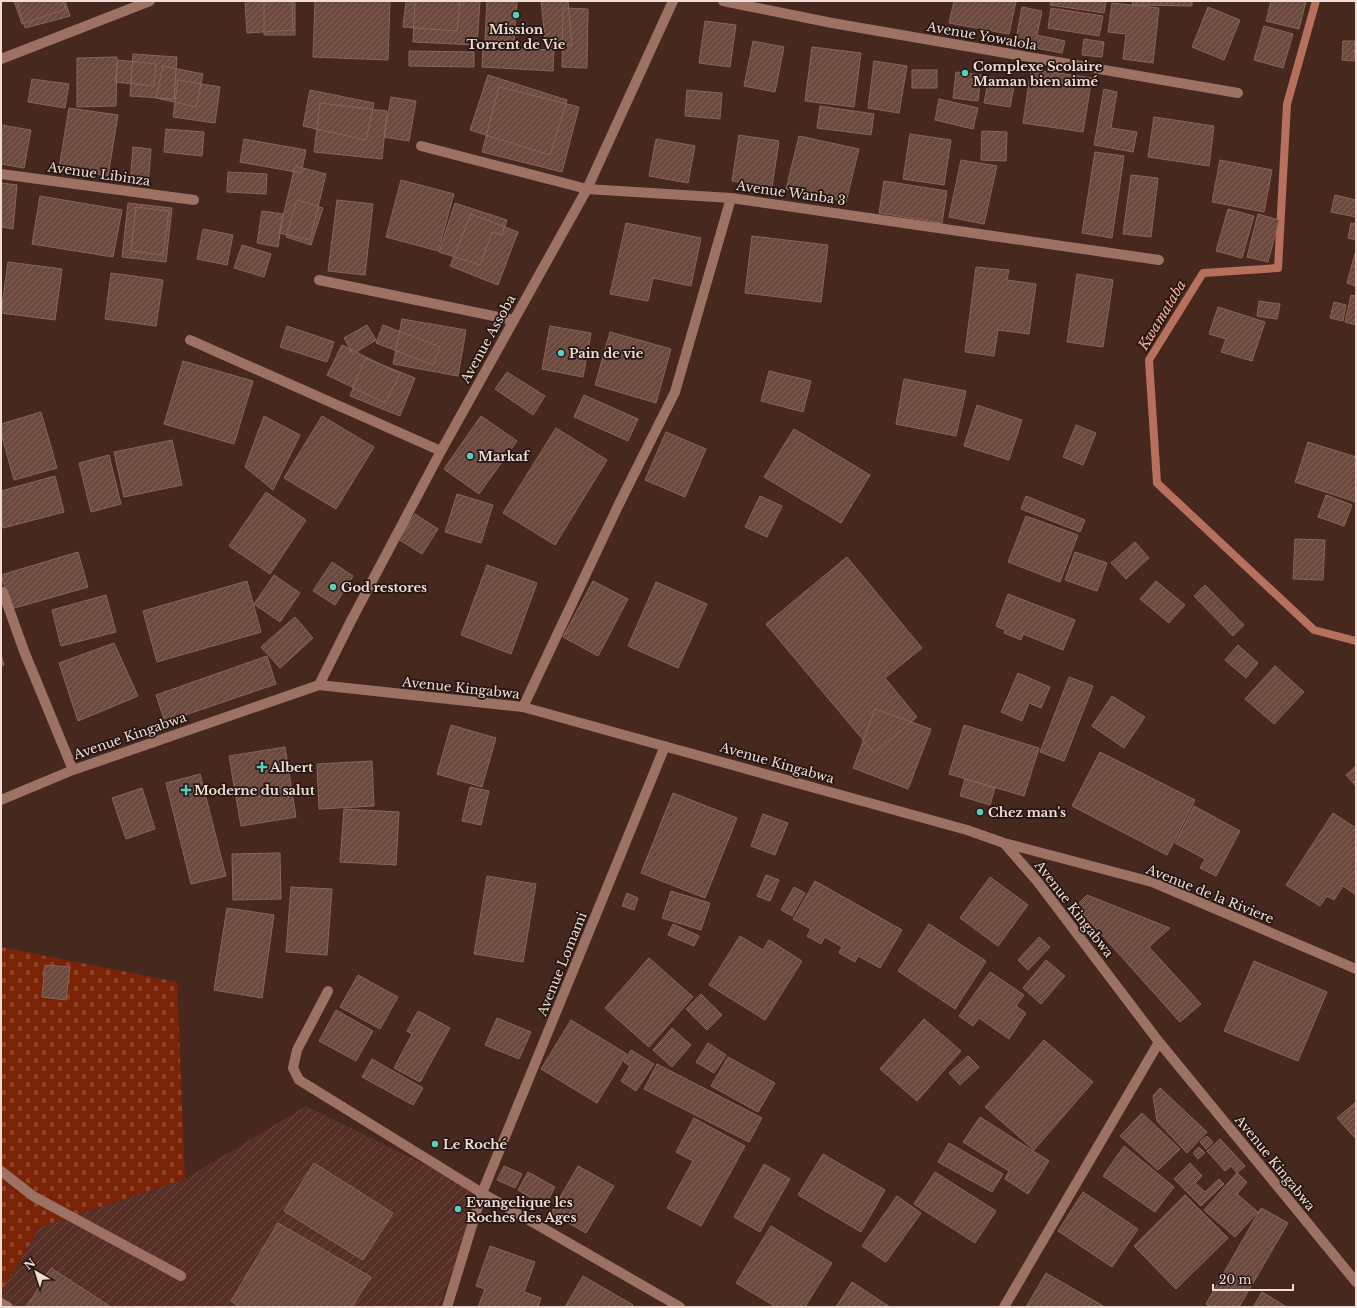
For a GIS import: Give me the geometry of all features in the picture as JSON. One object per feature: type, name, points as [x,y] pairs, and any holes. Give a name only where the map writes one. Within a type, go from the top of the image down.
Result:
[{"type":"street","points":[[1,59],[150,1]]},
{"type":"street","name":"Avenue Assoba","points":[[319,686],[352,619],[441,451],[587,189],[672,1]]},
{"type":"street","name":"Avenue Yowalola","points":[[723,1],[840,24],[1238,93]]},
{"type":"street","name":"Avenue Wanba 3","points":[[421,146],[587,189],[731,198],[1159,260]]},
{"type":"street","name":"Avenue Libinza","points":[[1,174],[194,200]]},
{"type":"street","points":[[523,707],[619,504],[675,392],[731,198]]},
{"type":"street","points":[[319,280],[513,320]]},
{"type":"street","points":[[190,340],[441,451]]},
{"type":"street","points":[[3,592],[24,651],[74,770]]},
{"type":"street","name":"Avenue Kingabwa","points":[[1,800],[74,770],[319,686],[523,707],[952,826],[1004,843],[1037,881],[1160,1042],[1356,1282]]},
{"type":"street","name":"Avenue Lomami","points":[[447,1307],[482,1192],[665,746]]},
{"type":"street","name":"Avenue de la Riviere","points":[[1004,843],[1152,882],[1356,969]]},
{"type":"street","points":[[328,991],[297,1050],[293,1068],[300,1080],[482,1192],[670,1304],[680,1307]]},
{"type":"street","points":[[1004,1307],[1160,1042]]},
{"type":"street","points":[[1,1171],[33,1196],[181,1276]]},
{"type":"street","points":[[1,1303],[8,1307]]},
{"type":"shaded area","points":[[306,1106],[482,1193],[439,1307],[1,1307],[1,1292],[40,1227],[185,1179]]},
{"type":"green space","points":[[1,947],[177,982],[185,1179],[40,1227],[1,1292]]},
{"type":"building","points":[[14,1],[63,1],[66,9],[22,24]]},
{"type":"building","points":[[17,1],[65,1],[70,16],[25,28]]},
{"type":"building","points":[[245,1],[292,1],[293,30],[247,33]]},
{"type":"building","points":[[264,1],[295,1],[295,35],[264,35]]},
{"type":"building","points":[[315,1],[390,1],[388,60],[313,57]]},
{"type":"building","points":[[406,1],[460,1],[457,31],[403,27]]},
{"type":"building","points":[[415,1],[480,1],[477,45],[413,42]]},
{"type":"building","points":[[487,1],[517,1],[514,41],[485,40]]},
{"type":"building","points":[[541,1],[568,1],[572,45],[546,48]]},
{"type":"building","points":[[954,1],[1016,1],[1009,34],[949,23]]},
{"type":"building","points":[[1051,1],[1106,1],[1104,13],[1050,5]]},
{"type":"building","points":[[1133,1],[1192,1],[1192,6],[1132,5]]},
{"type":"building","points":[[1271,1],[1306,1],[1299,29],[1266,21]]},
{"type":"building","points":[[1112,3],[1159,8],[1153,63],[1123,59],[1126,34],[1108,32]]},
{"type":"building","points":[[1022,7],[1042,11],[1037,35],[1065,41],[1062,53],[1015,44]]},
{"type":"building","points":[[1208,7],[1240,20],[1224,60],[1192,47]]},
{"type":"building","points":[[563,8],[588,9],[587,68],[562,67]]},
{"type":"building","points":[[1051,8],[1103,16],[1099,36],[1048,28]]},
{"type":"building","points":[[705,21],[736,25],[730,67],[699,63]]},
{"type":"building","points":[[1264,26],[1293,34],[1283,68],[1254,60]]},
{"type":"building","points":[[1084,39],[1104,42],[1102,57],[1082,55]]},
{"type":"building","points":[[753,41],[784,47],[775,92],[744,86]]},
{"type":"building","points":[[1343,41],[1355,41],[1354,61],[1342,60]]},
{"type":"building","points":[[483,47],[554,50],[553,71],[482,67]]},
{"type":"building","points":[[812,47],[861,53],[854,107],[805,101]]},
{"type":"building","points":[[409,51],[474,52],[474,67],[409,66]]},
{"type":"building","points":[[133,54],[177,57],[174,99],[130,96]]},
{"type":"building","points":[[117,57],[116,106],[77,107],[77,58]]},
{"type":"building","points":[[118,60],[156,64],[154,86],[115,82]]},
{"type":"building","points":[[874,61],[907,66],[899,113],[868,108]]},
{"type":"building","points":[[163,66],[203,74],[196,107],[156,98]]},
{"type":"building","points":[[1031,69],[1092,78],[1083,132],[1023,123]]},
{"type":"building","points":[[912,70],[937,70],[937,88],[912,88]]},
{"type":"building","points":[[956,72],[981,75],[978,101],[953,98]]},
{"type":"building","points":[[488,75],[567,100],[550,155],[470,130]]},
{"type":"building","points":[[989,77],[1015,82],[1010,107],[984,103]]},
{"type":"building","points":[[32,79],[69,84],[65,108],[28,102]]},
{"type":"building","points":[[178,80],[220,87],[215,123],[173,117]]},
{"type":"building","points":[[499,87],[579,107],[562,172],[482,152]]},
{"type":"building","points":[[1104,89],[1117,92],[1111,128],[1137,132],[1133,152],[1094,145]]},
{"type":"building","points":[[310,90],[374,103],[366,140],[303,126]]},
{"type":"building","points":[[687,90],[722,93],[720,119],[685,116]]},
{"type":"building","points":[[391,97],[416,101],[409,141],[384,137]]},
{"type":"building","points":[[939,99],[978,108],[973,129],[935,120]]},
{"type":"building","points":[[320,103],[387,111],[382,159],[314,152]]},
{"type":"building","points":[[820,106],[874,114],[871,135],[817,128]]},
{"type":"building","points":[[69,108],[118,115],[108,176],[59,168]]},
{"type":"building","points":[[1154,117],[1214,126],[1209,166],[1148,157]]},
{"type":"building","points":[[1,125],[31,130],[24,168],[1,164]]},
{"type":"building","points":[[166,129],[204,132],[202,156],[164,152]]},
{"type":"building","points":[[982,131],[1007,132],[1006,161],[981,160]]},
{"type":"building","points":[[910,134],[951,140],[944,185],[903,179]]},
{"type":"building","points":[[739,135],[779,141],[772,187],[732,181]]},
{"type":"building","points":[[799,136],[859,149],[846,202],[786,189]]},
{"type":"building","points":[[244,139],[306,150],[301,173],[240,162]]},
{"type":"building","points":[[656,139],[695,146],[688,183],[649,176]]},
{"type":"building","points":[[133,147],[151,149],[148,185],[130,184]]},
{"type":"building","points":[[1095,152],[1124,156],[1112,238],[1082,233]]},
{"type":"building","points":[[961,160],[997,166],[984,224],[949,217]]},
{"type":"building","points":[[1220,160],[1272,170],[1264,212],[1212,202]]},
{"type":"building","points":[[295,166],[326,174],[310,240],[279,233]]},
{"type":"building","points":[[228,172],[267,174],[266,194],[227,192]]},
{"type":"building","points":[[1131,175],[1158,178],[1151,237],[1123,234]]},
{"type":"building","points":[[401,180],[454,194],[438,251],[386,237]]},
{"type":"building","points":[[884,181],[947,191],[942,223],[879,213]]},
{"type":"building","points":[[1,183],[17,185],[13,229],[1,227]]},
{"type":"building","points":[[1335,195],[1356,200],[1356,217],[1331,212]]},
{"type":"building","points":[[40,196],[122,210],[113,257],[32,244]]},
{"type":"building","points":[[297,200],[323,208],[311,245],[286,237]]},
{"type":"building","points":[[337,200],[373,204],[365,275],[328,271]]},
{"type":"building","points":[[128,203],[172,208],[166,262],[122,257]]},
{"type":"building","points":[[455,203],[507,220],[502,235],[492,232],[480,265],[439,252]]},
{"type":"building","points":[[136,207],[169,211],[163,255],[131,251]]},
{"type":"building","points":[[1228,209],[1254,216],[1242,258],[1216,251]]},
{"type":"building","points":[[262,211],[283,214],[278,247],[257,243]]},
{"type":"building","points":[[471,214],[518,232],[498,285],[450,266]]},
{"type":"building","points":[[1258,214],[1279,220],[1268,262],[1247,257]]},
{"type":"building","points":[[626,223],[701,238],[691,286],[653,278],[648,301],[610,294]]},
{"type":"building","points":[[1351,223],[1356,224],[1356,240],[1348,238]]},
{"type":"building","points":[[203,229],[233,235],[227,265],[197,259]]},
{"type":"building","points":[[752,236],[828,245],[821,302],[745,293]]},
{"type":"building","points":[[242,245],[271,254],[264,277],[234,268]]},
{"type":"building","points":[[1356,250],[1356,286],[1347,283]]},
{"type":"building","points":[[8,262],[62,269],[55,320],[1,313]]},
{"type":"building","points":[[976,267],[1009,270],[1007,280],[1036,284],[1029,334],[998,330],[994,356],[965,352]]},
{"type":"building","points":[[111,273],[163,280],[156,326],[105,319]]},
{"type":"building","points":[[1077,274],[1113,280],[1103,347],[1067,342]]},
{"type":"building","points":[[1351,295],[1356,296],[1356,325],[1345,322]]},
{"type":"building","points":[[1259,301],[1280,304],[1277,319],[1257,316]]},
{"type":"building","points":[[1334,302],[1346,305],[1343,321],[1330,318]]},
{"type":"building","points":[[1218,307],[1265,322],[1252,361],[1221,352],[1226,339],[1209,334]]},
{"type":"building","points":[[402,319],[466,330],[458,376],[393,364]]},
{"type":"building","points":[[367,325],[376,340],[353,354],[344,338]]},
{"type":"building","points":[[383,325],[440,347],[433,365],[376,343]]},
{"type":"building","points":[[287,326],[334,342],[327,362],[280,347]]},
{"type":"building","points":[[550,326],[591,333],[583,377],[542,369]]},
{"type":"building","points":[[610,332],[671,349],[656,403],[595,385]]},
{"type":"building","points":[[342,345],[400,374],[385,403],[327,375]]},
{"type":"building","points":[[365,358],[415,378],[400,416],[350,396]]},
{"type":"building","points":[[183,361],[253,381],[234,444],[164,424]]},
{"type":"building","points":[[769,371],[811,381],[803,412],[761,401]]},
{"type":"building","points":[[507,372],[545,396],[533,415],[495,389]]},
{"type":"building","points":[[904,379],[966,391],[956,436],[896,424]]},
{"type":"building","points":[[584,395],[638,419],[628,441],[574,417]]},
{"type":"building","points":[[977,405],[1022,420],[1009,460],[964,446]]},
{"type":"building","points":[[41,412],[57,468],[14,480],[1,433],[1,424]]},
{"type":"building","points":[[264,416],[300,435],[273,490],[245,467]]},
{"type":"building","points":[[322,416],[374,447],[336,509],[284,478]]},
{"type":"building","points":[[481,416],[517,441],[479,494],[444,469]]},
{"type":"building","points":[[1076,425],[1096,433],[1083,465],[1063,457]]},
{"type":"building","points":[[556,428],[607,460],[555,545],[503,513]]},
{"type":"building","points":[[794,429],[870,475],[841,523],[764,477]]},
{"type":"building","points":[[666,432],[706,449],[685,497],[645,480]]},
{"type":"building","points":[[172,440],[182,485],[124,497],[114,452]]},
{"type":"building","points":[[1308,442],[1356,457],[1356,502],[1295,482]]},
{"type":"building","points":[[109,455],[121,504],[91,512],[79,463]]},
{"type":"building","points":[[55,476],[64,512],[3,528],[1,521],[1,491]]},
{"type":"building","points":[[266,492],[306,520],[270,574],[229,546]]},
{"type":"building","points":[[457,494],[493,505],[481,543],[445,532]]},
{"type":"building","points":[[1326,495],[1352,505],[1344,526],[1318,517]]},
{"type":"building","points":[[760,496],[782,506],[767,537],[745,527]]},
{"type":"building","points":[[1026,496],[1085,520],[1080,532],[1021,509]]},
{"type":"building","points":[[415,514],[438,529],[422,554],[398,539]]},
{"type":"building","points":[[1026,516],[1078,535],[1060,582],[1008,562]]},
{"type":"building","points":[[1295,539],[1325,540],[1323,580],[1293,579]]},
{"type":"building","points":[[1135,542],[1149,558],[1126,579],[1111,563]]},
{"type":"building","points":[[78,552],[88,587],[11,609],[1,575]]},
{"type":"building","points":[[1075,552],[1107,563],[1097,591],[1065,580]]},
{"type":"building","points":[[847,557],[922,648],[885,678],[917,717],[874,753],[766,624]]},
{"type":"building","points":[[332,562],[353,576],[335,605],[313,591]]},
{"type":"building","points":[[487,565],[537,583],[511,654],[461,635]]},
{"type":"building","points":[[274,575],[300,593],[280,622],[254,604]]},
{"type":"building","points":[[247,581],[261,632],[157,662],[143,611]]},
{"type":"building","points":[[593,581],[628,599],[598,656],[563,637]]},
{"type":"building","points":[[1156,581],[1185,605],[1169,623],[1140,599]]},
{"type":"building","points":[[656,582],[707,604],[678,668],[628,646]]},
{"type":"building","points":[[1205,585],[1244,625],[1233,636],[1194,596]]},
{"type":"building","points":[[1008,594],[1075,620],[1063,650],[1023,634],[1021,640],[1004,633],[1005,630],[996,626]]},
{"type":"building","points":[[106,595],[116,632],[61,646],[52,610]]},
{"type":"building","points":[[295,617],[313,638],[280,668],[261,647]]},
{"type":"building","points":[[114,643],[138,696],[78,721],[59,663]]},
{"type":"building","points":[[1238,645],[1258,663],[1246,678],[1225,660]]},
{"type":"building","points":[[1,655],[4,665],[1,666]]},
{"type":"building","points":[[267,656],[276,684],[165,722],[156,695]]},
{"type":"building","points":[[1275,666],[1304,692],[1274,724],[1245,699]]},
{"type":"building","points":[[1018,673],[1050,687],[1041,708],[1029,703],[1022,721],[1001,712]]},
{"type":"building","points":[[1069,677],[1093,686],[1064,761],[1040,752]]},
{"type":"building","points":[[1112,696],[1145,717],[1124,748],[1092,726]]},
{"type":"building","points":[[875,709],[931,729],[908,789],[853,768]]},
{"type":"building","points":[[451,725],[496,738],[482,787],[437,774]]},
{"type":"building","points":[[964,725],[1039,748],[1024,796],[949,774]]},
{"type":"building","points":[[285,747],[296,817],[241,826],[229,756]]},
{"type":"building","points":[[1100,752],[1195,800],[1167,855],[1072,806]]},
{"type":"building","points":[[372,761],[374,806],[319,809],[317,764]]},
{"type":"building","points":[[1356,766],[1356,786],[1346,775]]},
{"type":"building","points":[[200,774],[226,876],[191,884],[166,783]]},
{"type":"building","points":[[965,779],[995,788],[990,805],[960,796]]},
{"type":"building","points":[[470,787],[489,791],[481,825],[462,821]]},
{"type":"building","points":[[142,788],[155,829],[126,839],[112,798]]},
{"type":"building","points":[[673,793],[737,818],[705,898],[641,873]]},
{"type":"building","points":[[1194,806],[1240,831],[1216,876],[1200,868],[1205,859],[1175,843]]},
{"type":"building","points":[[344,809],[399,812],[396,865],[340,862]]},
{"type":"building","points":[[1333,813],[1356,828],[1356,895],[1343,886],[1334,900],[1327,896],[1320,906],[1286,885]]},
{"type":"building","points":[[763,814],[788,823],[775,855],[751,846]]},
{"type":"building","points":[[280,853],[281,899],[233,900],[232,854]]},
{"type":"building","points":[[766,875],[779,880],[770,901],[757,896]]},
{"type":"building","points":[[487,876],[536,884],[523,962],[474,954]]},
{"type":"building","points":[[990,877],[1028,905],[998,946],[960,918]]},
{"type":"building","points":[[815,881],[902,930],[880,968],[858,956],[855,962],[839,953],[842,947],[825,937],[821,944],[807,936],[811,929],[793,919]]},
{"type":"building","points":[[291,887],[332,889],[327,955],[286,952]]},
{"type":"building","points":[[794,887],[805,893],[792,916],[781,910]]},
{"type":"building","points":[[671,891],[710,903],[701,930],[662,918]]},
{"type":"building","points":[[627,893],[638,898],[634,910],[622,906]]},
{"type":"building","points":[[1087,895],[1170,928],[1149,947],[1201,1004],[1180,1022],[1076,906]]},
{"type":"building","points":[[227,908],[274,915],[262,998],[214,990]]},
{"type":"building","points":[[673,924],[699,936],[694,946],[668,935]]},
{"type":"building","points":[[929,924],[986,961],[955,1009],[898,971]]},
{"type":"building","points":[[740,936],[763,950],[769,940],[802,961],[765,1020],[709,985]]},
{"type":"building","points":[[1039,937],[1050,947],[1028,970],[1018,960]]},
{"type":"building","points":[[649,958],[693,997],[649,1047],[605,1008]]},
{"type":"building","points":[[1046,960],[1065,976],[1041,1004],[1023,988]]},
{"type":"building","points":[[1254,961],[1327,992],[1298,1061],[1224,1031]]},
{"type":"building","points":[[45,965],[70,967],[66,1000],[42,997]]},
{"type":"building","points":[[990,972],[1024,995],[1016,1006],[1026,1013],[1009,1039],[979,1018],[973,1026],[959,1016]]},
{"type":"building","points":[[358,975],[398,997],[380,1029],[340,1007]]},
{"type":"building","points":[[701,994],[722,1015],[707,1030],[686,1009]]},
{"type":"building","points":[[336,1010],[373,1031],[356,1061],[319,1041]]},
{"type":"building","points":[[418,1011],[450,1028],[420,1082],[394,1068],[412,1034],[407,1031]]},
{"type":"building","points":[[497,1018],[531,1032],[519,1059],[485,1045]]},
{"type":"building","points":[[924,1019],[961,1051],[917,1101],[880,1069]]},
{"type":"building","points":[[571,1020],[627,1054],[597,1103],[541,1069]]},
{"type":"building","points":[[672,1028],[691,1045],[672,1067],[653,1050]]},
{"type":"building","points":[[1044,1040],[1093,1082],[1034,1150],[985,1107]]},
{"type":"building","points":[[708,1043],[726,1055],[714,1073],[696,1062]]},
{"type":"building","points":[[631,1050],[654,1064],[636,1091],[621,1081],[630,1066],[624,1062]]},
{"type":"building","points":[[968,1056],[979,1067],[960,1085],[949,1073]]},
{"type":"building","points":[[728,1057],[775,1083],[758,1112],[711,1086]]},
{"type":"building","points":[[372,1059],[423,1088],[413,1105],[362,1077]]},
{"type":"building","points":[[657,1064],[762,1118],[749,1142],[644,1089]]},
{"type":"building","points":[[1160,1088],[1207,1132],[1187,1153],[1157,1121],[1153,1096]]},
{"type":"building","points":[[1356,1102],[1356,1139],[1337,1118]]},
{"type":"building","points":[[1142,1113],[1180,1149],[1158,1170],[1120,1136]]},
{"type":"building","points":[[980,1117],[1049,1161],[1028,1194],[1005,1179],[1009,1171],[963,1142]]},
{"type":"building","points":[[694,1118],[745,1146],[701,1226],[667,1208],[693,1161],[676,1152]]},
{"type":"building","points":[[1207,1136],[1213,1142],[1206,1149],[1200,1142]]},
{"type":"building","points":[[1220,1139],[1245,1166],[1237,1173],[1231,1166],[1225,1171],[1207,1151]]},
{"type":"building","points":[[949,1143],[1003,1174],[992,1192],[938,1162]]},
{"type":"building","points":[[1124,1146],[1174,1187],[1155,1212],[1103,1176]]},
{"type":"building","points":[[1199,1147],[1205,1153],[1198,1159],[1193,1153]]},
{"type":"building","points":[[823,1154],[885,1190],[861,1232],[798,1195]]},
{"type":"building","points":[[314,1163],[393,1213],[363,1260],[284,1211]]},
{"type":"building","points":[[1190,1163],[1202,1176],[1195,1183],[1205,1192],[1219,1179],[1224,1184],[1201,1206],[1174,1179]]},
{"type":"building","points":[[764,1164],[790,1179],[760,1232],[734,1217]]},
{"type":"building","points":[[504,1166],[522,1174],[515,1188],[497,1180]]},
{"type":"building","points":[[578,1166],[614,1186],[586,1233],[551,1213]]},
{"type":"building","points":[[528,1172],[555,1187],[545,1206],[518,1190]]},
{"type":"building","points":[[935,1172],[996,1211],[975,1243],[914,1204]]},
{"type":"building","points":[[1237,1173],[1247,1182],[1237,1194],[1258,1212],[1235,1237],[1204,1210]]},
{"type":"building","points":[[1083,1192],[1138,1229],[1112,1267],[1058,1231]]},
{"type":"building","points":[[1185,1195],[1228,1238],[1176,1289],[1134,1246]]},
{"type":"building","points":[[897,1196],[921,1213],[886,1262],[862,1246]]},
{"type":"building","points":[[1261,1208],[1288,1223],[1239,1307],[1211,1307],[1206,1304]]},
{"type":"building","points":[[278,1223],[371,1277],[352,1307],[240,1307],[231,1301]]},
{"type":"building","points":[[771,1226],[832,1263],[805,1307],[776,1307],[736,1283]]},
{"type":"building","points":[[490,1246],[535,1262],[524,1292],[541,1298],[538,1307],[478,1307],[485,1289],[476,1286]]},
{"type":"building","points":[[51,1268],[111,1307],[27,1306]]},
{"type":"building","points":[[1046,1273],[1105,1307],[1026,1307]]},
{"type":"building","points":[[583,1276],[633,1305],[632,1307],[565,1307]]},
{"type":"building","points":[[852,1282],[890,1307],[836,1307]]},
{"type":"building","points":[[1262,1292],[1287,1307],[1253,1307]]},
{"type":"waterway","name":"Kwamataba","points":[[1316,1],[1287,104],[1278,268],[1203,273],[1149,360],[1157,483],[1314,630],[1356,641]]},
{"type":"place","name":"Mission Torrent de Vie","points":[[516,15]]},
{"type":"place","name":"Complexe Scolaire Maman bien aimé","points":[[965,73]]},
{"type":"place","name":"Pain de vie","points":[[561,353]]},
{"type":"place","name":"Markaf","points":[[470,456]]},
{"type":"place","name":"God restores","points":[[333,587]]},
{"type":"place","name":"Albert","points":[[262,767]]},
{"type":"place","name":"Moderne du salut","points":[[186,790]]},
{"type":"place","name":"Chez man's","points":[[980,812]]},
{"type":"place","name":"Le Roché","points":[[435,1144]]},
{"type":"place","name":"Evangelique les Roches des Ages","points":[[458,1209]]}]
